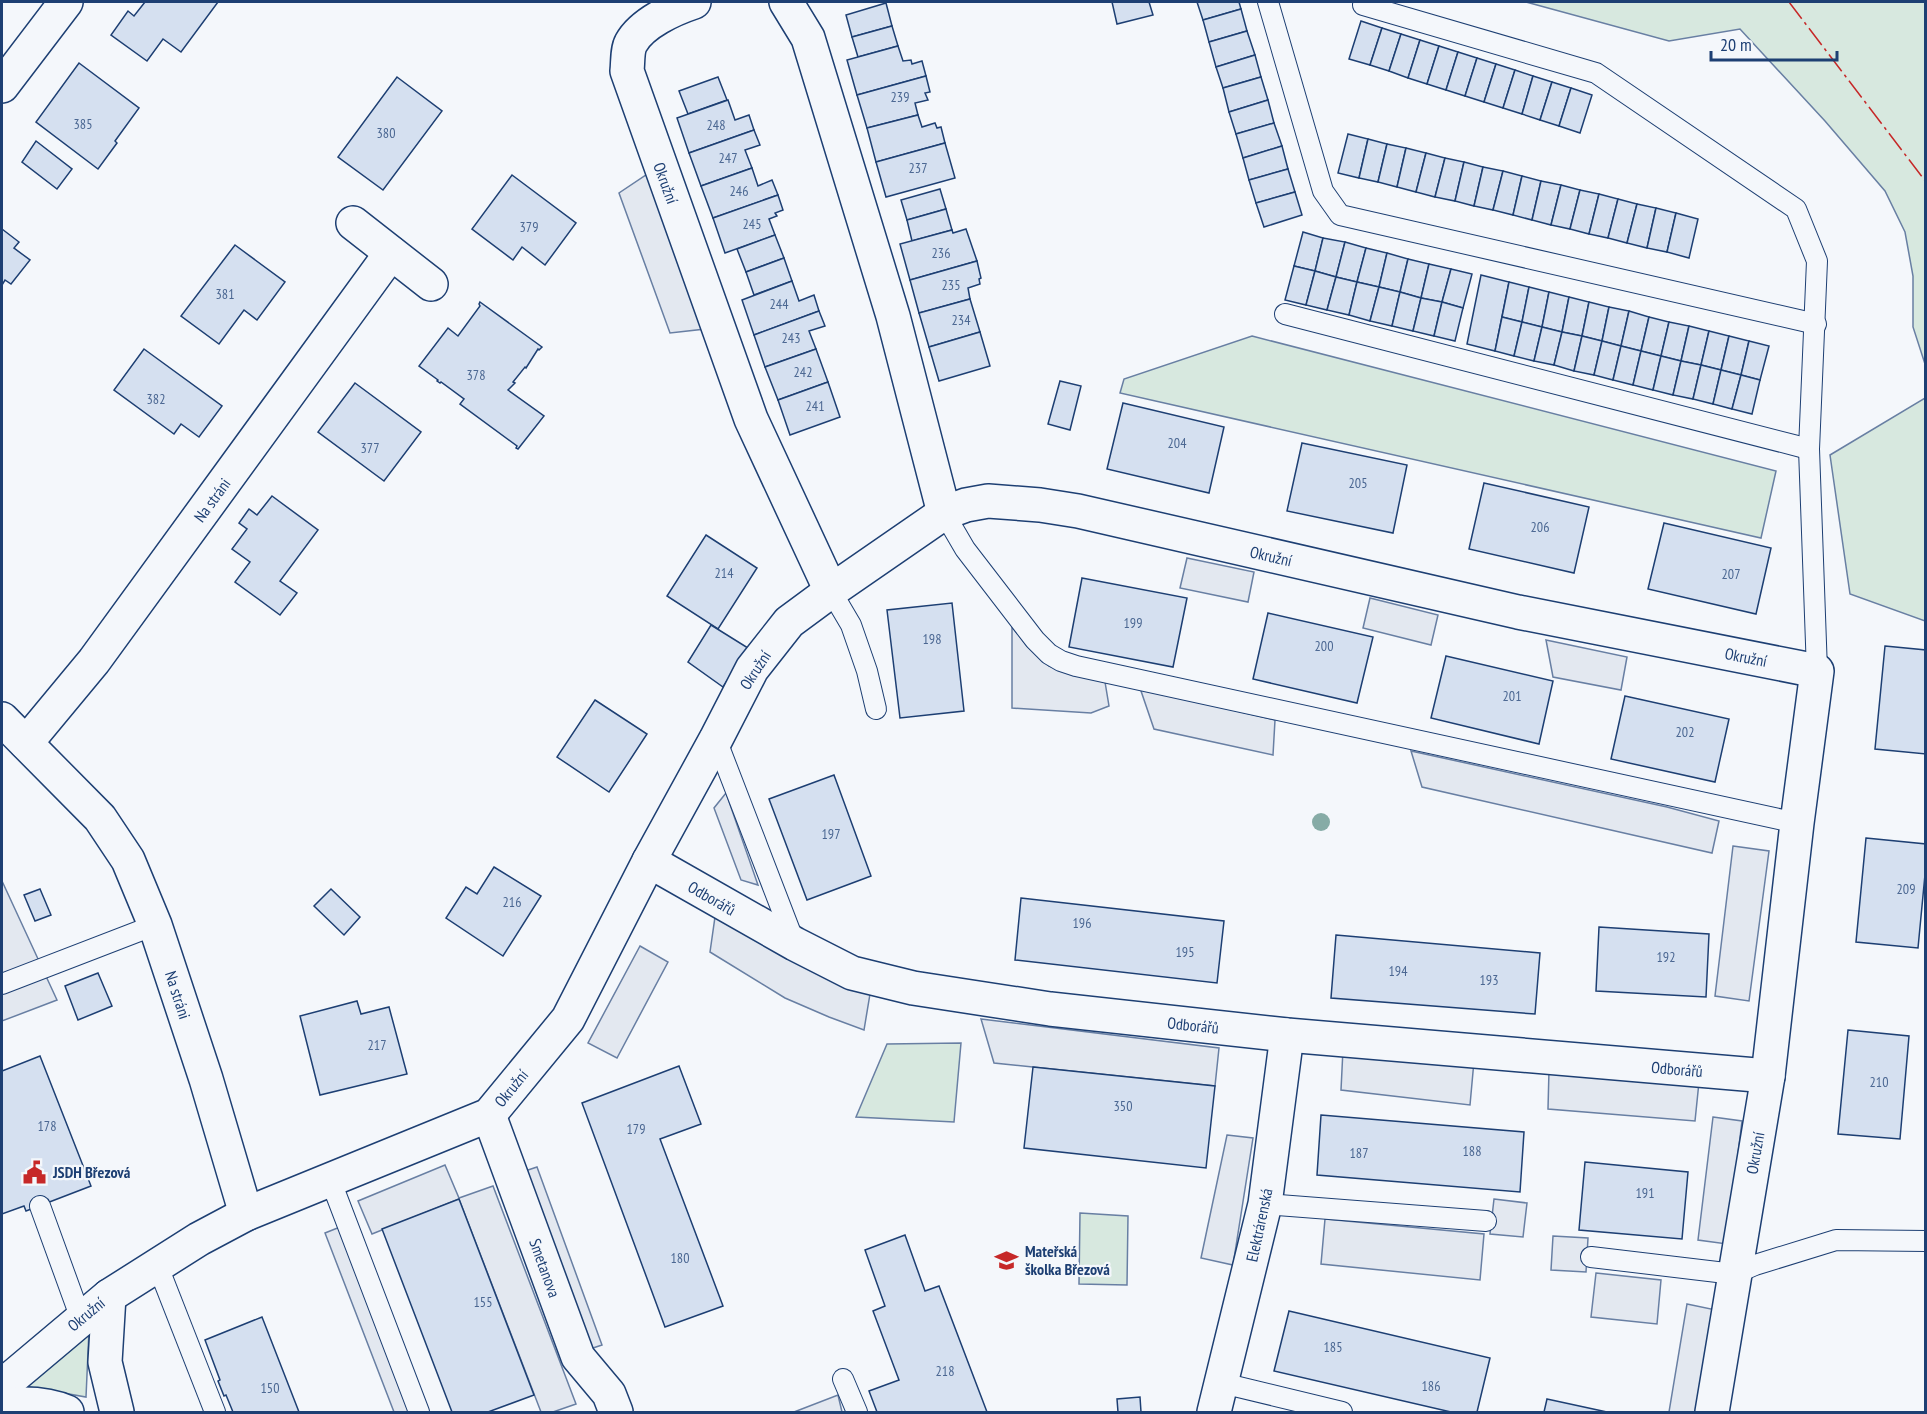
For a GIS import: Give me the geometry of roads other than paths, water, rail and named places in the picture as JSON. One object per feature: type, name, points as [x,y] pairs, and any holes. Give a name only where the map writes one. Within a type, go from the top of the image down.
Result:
[{"type":"street","points":[[2,86],[66,2]]},
{"type":"street","name":"Okružní","points":[[694,2],[672,9],[645,27],[630,44],[627,71],[751,419],[831,591]]},
{"type":"street","points":[[786,2],[808,38],[893,316],[944,513]]},
{"type":"street","points":[[353,223],[431,284]]},
{"type":"street","name":"Na stráni","points":[[26,742],[94,662],[391,252]]},
{"type":"street","name":"Okružní","points":[[4,1383],[109,1296],[199,1239],[246,1214],[489,1115],[568,1018],[752,669],[789,622],[944,513],[966,505],[988,501],[1078,511],[1518,612],[1817,671],[1768,1076],[1712,1413]]},
{"type":"street","name":"Na stráni","points":[[2,719],[100,818],[128,860],[155,925],[206,1079],[246,1214]]},
{"type":"street","name":"Odborářů","points":[[649,861],[795,944],[852,973],[913,988],[1050,1009],[1287,1035],[1768,1076]]},
{"type":"street","name":"Elektrárenská","points":[[1218,1398],[1265,1204],[1287,1035]]},
{"type":"street","name":"Smetanova","points":[[489,1115],[578,1357],[609,1394],[616,1413]]},
{"type":"street","points":[[109,1296],[105,1362],[117,1413]]},
{"type":"street","points":[[4,1383],[20,1403],[58,1408],[67,1413]]},
{"type":"lane","points":[[1268,2],[1323,190],[1340,214],[1816,324]]},
{"type":"lane","points":[[1363,4],[1596,73],[1796,209],[1817,261],[1809,449],[1817,671]]},
{"type":"lane","points":[[1285,314],[1809,449]]},
{"type":"lane","points":[[944,513],[965,549],[1035,640],[1049,654],[1061,661],[1797,823]]},
{"type":"lane","points":[[831,591],[851,625],[867,670],[876,709]]},
{"type":"lane","points":[[716,739],[795,944]]},
{"type":"lane","points":[[2,984],[155,925]]},
{"type":"lane","points":[[330,1179],[419,1413]]},
{"type":"lane","points":[[1265,1204],[1486,1221]]},
{"type":"lane","points":[[40,1206],[81,1318]]},
{"type":"lane","points":[[1591,1257],[1734,1274],[1755,1265],[1836,1240],[1926,1241]]},
{"type":"lane","points":[[157,1264],[215,1413]]},
{"type":"lane","points":[[843,1379],[856,1413]]},
{"type":"lane","points":[[1218,1398],[1342,1413]]},
{"type":"place","name":"JSDH Březová","points":[[35,1172]]},
{"type":"place","name":"Mateřská školka Březová","points":[[1007,1260]]}]
